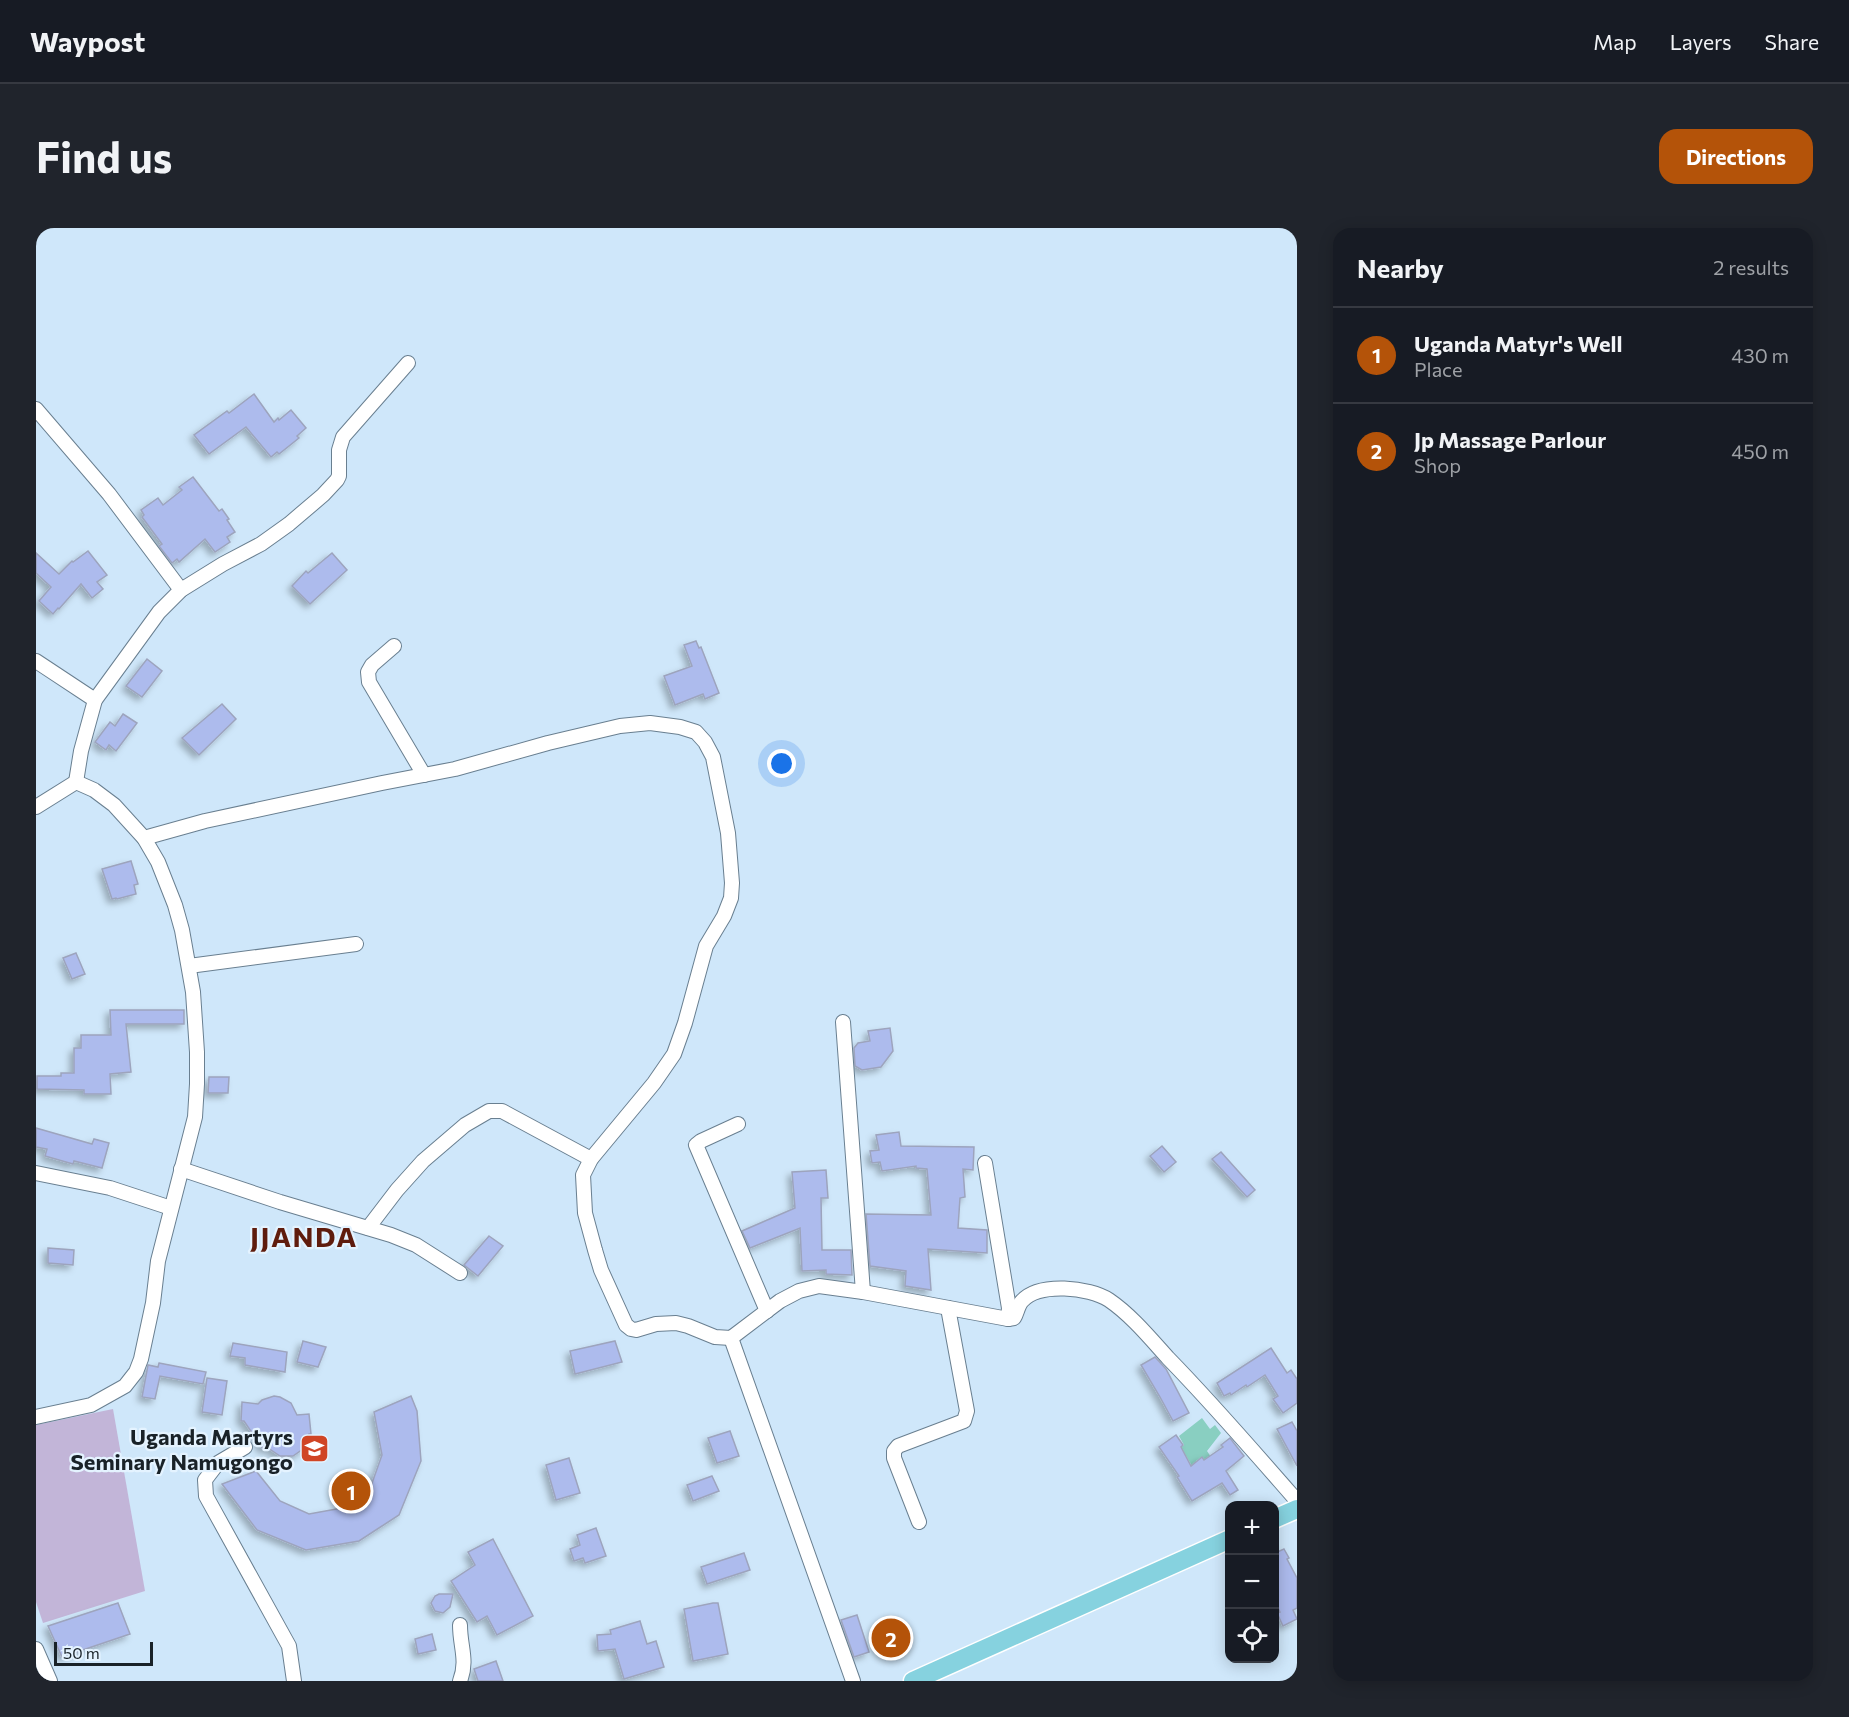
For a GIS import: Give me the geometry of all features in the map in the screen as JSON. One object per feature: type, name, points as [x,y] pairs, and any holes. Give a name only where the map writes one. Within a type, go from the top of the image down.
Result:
[{"type":"main road","points":[[1279,1517],[1297,1509]]},
{"type":"main road","points":[[913,1681],[1225,1541]]},
{"type":"street","points":[[36,807],[76,782],[81,751],[95,700],[159,612],[181,590],[261,544],[289,524],[337,480],[339,450],[343,437],[408,363]]},
{"type":"street","points":[[36,409],[109,494],[181,590]]},
{"type":"street","points":[[394,646],[372,665],[368,672],[369,682],[423,775]]},
{"type":"street","points":[[36,662],[95,700]]},
{"type":"street","points":[[144,838],[205,821],[455,769],[620,726],[650,723],[680,727],[696,732],[705,742],[713,757],[728,833],[731,898],[724,916],[706,946],[674,1054],[654,1083],[591,1159],[583,1175],[585,1213],[601,1270],[626,1325],[636,1330],[656,1324],[676,1323],[715,1337],[731,1338],[780,1301],[809,1287],[819,1286],[1008,1319],[1014,1318],[1022,1301],[1034,1293],[1071,1288],[1096,1293],[1133,1321],[1214,1406],[1297,1501]]},
{"type":"street","points":[[36,1417],[91,1405],[125,1386],[136,1372],[153,1303],[158,1261],[195,1117],[197,1052],[193,992],[175,905],[158,862],[144,838],[114,805],[94,790],[76,782]]},
{"type":"street","points":[[189,966],[356,944]]},
{"type":"street","points":[[843,1022],[862,1292]]},
{"type":"street","points":[[368,1228],[423,1161],[465,1125],[489,1111],[502,1111],[591,1159]]},
{"type":"street","points":[[738,1124],[696,1145],[767,1311]]},
{"type":"street","points":[[985,1163],[1009,1308],[1008,1319]]},
{"type":"street","points":[[181,1168],[290,1205],[391,1235],[417,1245],[460,1273]]},
{"type":"street","points":[[36,1173],[110,1188],[171,1208]]},
{"type":"street","points":[[919,1522],[894,1458],[894,1451],[898,1446],[964,1421],[967,1416],[968,1411],[948,1308]]},
{"type":"street","points":[[731,1338],[854,1681]]},
{"type":"street","points":[[245,1447],[218,1462],[205,1480],[206,1496],[289,1646],[294,1681]]},
{"type":"street","points":[[460,1625],[460,1641],[465,1661],[460,1681]]},
{"type":"street","points":[[36,1649],[50,1681]]},
{"type":"shaded area","points":[[113,1409],[145,1591],[43,1623],[36,1602],[36,1425]]},
{"type":"shaded area","points":[[1202,1418],[1210,1429],[1215,1425],[1221,1433],[1207,1451],[1211,1457],[1205,1460],[1202,1457],[1196,1461],[1199,1465],[1193,1468],[1181,1447],[1184,1445],[1179,1436]]},
{"type":"building","points":[[254,394],[274,422],[291,410],[306,428],[297,436],[299,438],[279,454],[277,452],[271,457],[246,427],[209,454],[194,435]]},
{"type":"building","points":[[193,477],[219,511],[222,509],[235,532],[227,537],[230,542],[215,552],[205,539],[179,562],[177,559],[172,563],[159,546],[162,544],[142,517],[144,515],[141,510],[158,498],[163,505],[182,490],[179,487]]},
{"type":"building","points":[[88,551],[107,575],[97,582],[103,589],[92,598],[81,584],[53,614],[39,601],[51,587],[36,573],[36,553],[59,574],[72,561]]},
{"type":"building","points":[[332,553],[347,570],[310,604],[292,586],[306,571],[308,573]]},
{"type":"building","points":[[696,641],[699,648],[701,647],[719,693],[705,699],[703,694],[675,705],[664,676],[692,666],[684,645]]},
{"type":"building","points":[[147,659],[162,671],[142,697],[126,686]]},
{"type":"building","points":[[222,704],[236,719],[199,755],[182,738]]},
{"type":"building","points":[[123,714],[137,723],[116,751],[109,745],[106,750],[95,742],[110,722],[115,726]]},
{"type":"building","points":[[131,861],[138,884],[134,885],[136,894],[112,899],[102,869]]},
{"type":"building","points":[[76,953],[85,974],[72,979],[63,958]]},
{"type":"building","points":[[110,1010],[184,1010],[184,1024],[126,1024],[131,1072],[110,1074],[111,1094],[84,1094],[84,1090],[37,1089],[37,1076],[61,1076],[61,1073],[74,1073],[74,1048],[81,1048],[81,1035],[111,1035]]},
{"type":"building","points":[[890,1028],[893,1051],[881,1067],[862,1070],[855,1066],[854,1048],[858,1043],[870,1041],[868,1031]]},
{"type":"building","points":[[209,1077],[229,1077],[228,1093],[208,1093]]},
{"type":"building","points":[[36,1128],[92,1144],[94,1139],[109,1143],[102,1168],[74,1161],[73,1164],[45,1156],[47,1149],[36,1147]]},
{"type":"building","points":[[899,1132],[901,1146],[974,1147],[973,1170],[963,1169],[965,1197],[960,1198],[958,1228],[987,1230],[987,1253],[928,1249],[931,1290],[905,1286],[906,1271],[870,1266],[866,1214],[931,1215],[927,1169],[916,1168],[916,1166],[882,1171],[880,1162],[872,1163],[870,1151],[879,1150],[876,1135]]},
{"type":"building","points":[[1162,1146],[1176,1162],[1164,1172],[1150,1156]]},
{"type":"building","points":[[1221,1152],[1255,1190],[1247,1197],[1212,1159]]},
{"type":"building","points":[[826,1170],[828,1198],[821,1198],[822,1250],[851,1250],[852,1275],[826,1274],[826,1270],[802,1271],[800,1228],[750,1248],[742,1231],[795,1208],[792,1172]]},
{"type":"building","points":[[489,1236],[503,1246],[478,1276],[464,1265]]},
{"type":"building","points":[[48,1248],[74,1250],[73,1265],[48,1263]]},
{"type":"building","points":[[303,1341],[326,1347],[318,1367],[297,1362]]},
{"type":"building","points":[[615,1341],[622,1362],[575,1374],[570,1351]]},
{"type":"building","points":[[233,1343],[287,1352],[285,1372],[245,1365],[245,1358],[230,1356]]},
{"type":"building","points":[[1271,1348],[1287,1373],[1291,1370],[1297,1379],[1297,1403],[1283,1413],[1273,1399],[1278,1396],[1265,1375],[1247,1387],[1246,1385],[1231,1395],[1230,1393],[1224,1396],[1217,1383]]},
{"type":"building","points":[[1155,1357],[1166,1369],[1189,1413],[1173,1421],[1141,1365]]},
{"type":"building","points":[[159,1363],[206,1372],[203,1384],[160,1376],[155,1399],[142,1397],[148,1365],[158,1367]]},
{"type":"building","points":[[207,1378],[227,1381],[222,1415],[202,1412]]},
{"type":"building","points":[[274,1396],[291,1403],[297,1415],[309,1414],[311,1434],[303,1449],[293,1456],[280,1456],[268,1448],[263,1449],[244,1421],[241,1421],[242,1402],[258,1404]]},
{"type":"building","points":[[411,1396],[417,1411],[421,1461],[399,1515],[359,1541],[306,1550],[257,1530],[222,1484],[256,1471],[280,1501],[309,1514],[342,1508],[371,1486],[382,1455],[374,1412]]},
{"type":"building","points":[[1292,1422],[1297,1431],[1297,1466],[1277,1429]]},
{"type":"building","points":[[730,1431],[739,1456],[717,1463],[708,1438]]},
{"type":"building","points":[[1176,1435],[1183,1445],[1181,1447],[1191,1466],[1202,1457],[1204,1460],[1223,1447],[1221,1445],[1230,1438],[1244,1456],[1226,1471],[1238,1490],[1230,1495],[1222,1483],[1192,1501],[1177,1477],[1179,1476],[1159,1447]]},
{"type":"building","points":[[569,1458],[580,1493],[556,1500],[546,1465]]},
{"type":"building","points":[[712,1476],[719,1491],[693,1501],[687,1485]]},
{"type":"building","points":[[596,1528],[606,1556],[585,1563],[583,1558],[574,1561],[570,1549],[580,1545],[577,1535]]},
{"type":"building","points":[[493,1539],[533,1616],[497,1635],[487,1616],[477,1622],[451,1581],[475,1565],[468,1552]]},
{"type":"building","points":[[1284,1549],[1297,1578],[1297,1608],[1293,1610],[1297,1619],[1283,1626],[1279,1617],[1279,1551]]},
{"type":"building","points":[[744,1553],[750,1570],[707,1584],[701,1567]]},
{"type":"building","points":[[439,1594],[453,1594],[450,1607],[443,1613],[435,1611],[431,1603]]},
{"type":"building","points":[[118,1603],[130,1634],[62,1657],[48,1626]]},
{"type":"building","points":[[718,1603],[728,1654],[693,1661],[684,1609]]},
{"type":"building","points":[[857,1615],[869,1652],[854,1657],[841,1620]]},
{"type":"building","points":[[640,1621],[647,1644],[656,1641],[664,1667],[624,1679],[615,1649],[598,1651],[597,1635],[611,1634],[610,1630]]},
{"type":"building","points":[[432,1634],[436,1650],[418,1654],[415,1639]]},
{"type":"building","points":[[496,1661],[503,1681],[478,1681],[474,1669]]},
{"type":"place","name":"Uganda Martyrs Seminary Namugongo","points":[[314,1449]]},
{"type":"place","name":"Uganda Matyr's Well","points":[[351,1491]]},
{"type":"place","name":"Jp Massage Parlour","points":[[891,1638]]},
{"type":"district","name":"JJANDA","points":[[304,1236]]}]
